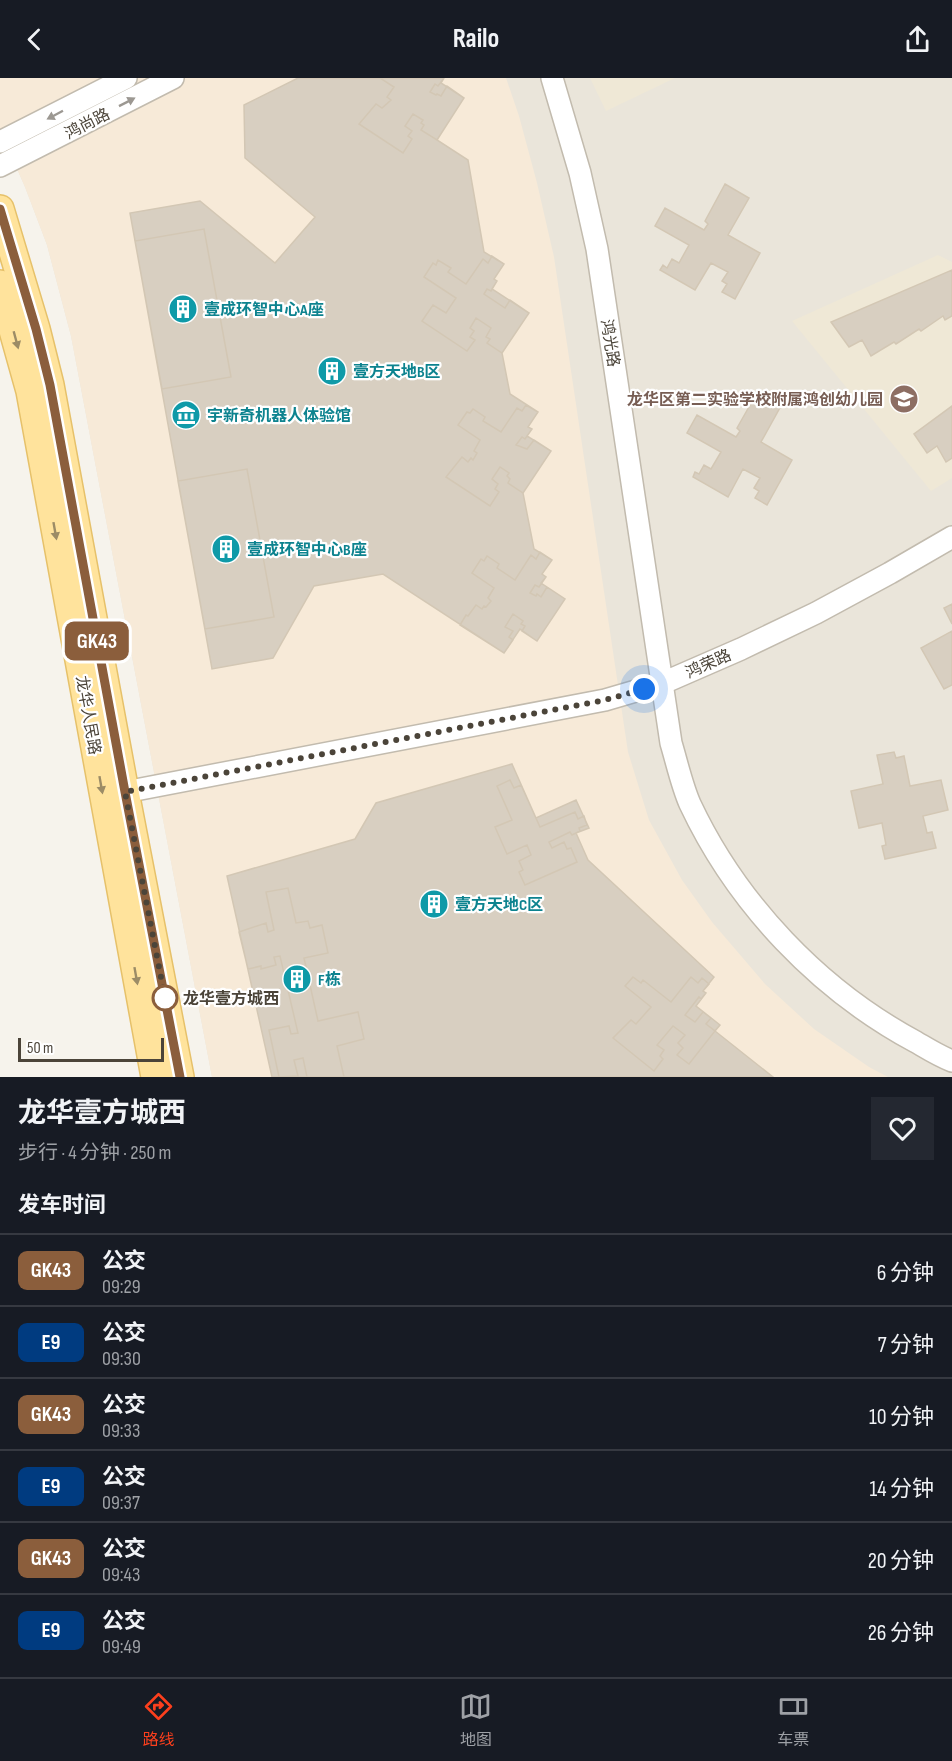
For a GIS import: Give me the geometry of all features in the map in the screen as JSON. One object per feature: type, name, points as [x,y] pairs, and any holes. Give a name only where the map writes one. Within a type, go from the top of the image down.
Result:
[{"type":"main road","name":"龙华人民路","points":[[0,209],[50,385],[180,1077]]},
{"type":"main road","name":"龙华人民路","points":[[0,284],[30,391],[155,1077]]},
{"type":"street","name":"鸿尚路","points":[[0,142],[126,78]]},
{"type":"street","name":"鸿尚路","points":[[0,166],[173,78]]},
{"type":"street","name":"鸿光路","points":[[552,78],[580,173],[597,249],[671,743],[690,803],[719,857],[755,907],[796,953],[842,994],[892,1030],[952,1061]]},
{"type":"street","name":"鸿荣路","points":[[125,792],[605,700],[663,683],[816,613],[952,537]]},
{"type":"shaded area","points":[[0,78],[952,78],[952,1077],[212,1077],[71,336],[47,245],[0,130]]},
{"type":"shaded area","points":[[0,78],[506,78],[537,183],[554,257],[628,752],[649,820],[682,880],[712,922],[765,984],[814,1029],[869,1067],[888,1077],[212,1077],[71,336],[47,245],[0,130]]},
{"type":"shaded area","points":[[590,78],[675,78],[606,111]]},
{"type":"shaded area","name":"龙华区第二实验学校附属鸿创幼儿园","points":[[938,255],[952,262],[952,478],[931,491],[792,321]]},
{"type":"building","name":"壹方天地B区","points":[[298,78],[444,78],[441,83],[464,98],[437,140],[468,160],[484,252],[504,264],[494,279],[497,281],[492,289],[529,313],[502,353],[510,394],[538,412],[528,427],[532,429],[527,436],[551,451],[523,493],[534,549],[552,560],[542,574],[546,577],[541,583],[565,599],[537,641],[520,629],[504,653],[383,574],[314,586],[273,658],[212,669],[130,213],[200,201],[275,263],[315,217],[245,158],[244,105]]},
{"type":"building","points":[[380,78],[444,78],[438,86],[435,84],[430,92],[441,96],[447,86],[464,98],[437,140],[421,130],[424,125],[421,123],[423,120],[413,114],[405,126],[412,131],[408,136],[412,139],[403,153],[359,124],[376,104],[382,108],[391,100],[387,97],[394,87]]},
{"type":"building","points":[[725,184],[749,198],[728,235],[760,253],[735,299],[722,292],[727,284],[722,281],[728,272],[711,263],[695,290],[660,270],[663,265],[667,268],[672,259],[679,263],[689,245],[655,226],[665,208],[704,230],[708,224],[705,221]]},
{"type":"building","name":"壹成环智中心A座","points":[[204,229],[231,377],[162,389],[135,241]]},
{"type":"building","points":[[492,256],[504,264],[494,279],[497,281],[491,291],[487,289],[484,294],[505,308],[510,300],[529,313],[502,353],[487,343],[490,339],[486,337],[491,328],[476,318],[470,328],[474,331],[470,337],[475,340],[467,351],[422,321],[433,305],[446,313],[456,298],[424,277],[433,263],[436,265],[438,260],[451,268],[448,272],[466,284],[483,259],[488,263]]},
{"type":"building","points":[[952,270],[952,316],[945,320],[943,316],[921,331],[919,329],[871,356],[862,340],[849,347],[831,322]]},
{"type":"building","points":[[758,391],[782,404],[761,442],[792,460],[767,505],[755,498],[759,491],[754,488],[760,478],[743,469],[728,497],[693,477],[695,472],[699,474],[704,465],[711,469],[721,452],[687,433],[697,415],[736,437],[740,431],[737,428]]},
{"type":"building","points":[[526,405],[538,412],[528,427],[532,429],[525,439],[522,437],[516,445],[527,449],[534,440],[551,451],[523,493],[508,483],[509,473],[500,467],[492,479],[498,484],[495,489],[499,492],[490,506],[446,477],[462,457],[468,462],[471,458],[473,460],[477,453],[474,451],[480,440],[458,425],[467,412],[470,413],[473,409],[485,417],[483,421],[501,432],[517,408],[522,411]]},
{"type":"building","points":[[952,406],[952,458],[946,462],[937,446],[927,453],[914,434]]},
{"type":"building","name":"壹成环智中心B座","points":[[247,469],[274,617],[205,629],[178,481]]},
{"type":"building","points":[[540,552],[552,560],[542,574],[546,577],[539,587],[535,585],[530,593],[541,597],[547,587],[565,599],[537,641],[522,631],[525,626],[521,624],[523,621],[513,614],[505,627],[513,631],[509,637],[513,640],[504,653],[460,625],[476,605],[482,609],[491,601],[488,598],[494,588],[472,573],[481,559],[484,561],[487,556],[499,564],[497,568],[515,580],[531,555],[536,559]]},
{"type":"building","points":[[952,604],[952,624],[944,608]]},
{"type":"building","points":[[952,631],[952,685],[944,689],[921,648]]},
{"type":"building","points":[[894,752],[896,758],[904,756],[910,786],[941,780],[948,810],[923,816],[927,833],[932,832],[936,848],[885,859],[882,846],[886,845],[882,823],[859,828],[851,791],[883,784],[877,755]]},
{"type":"building","name":"壹方天地C区","points":[[512,764],[536,818],[576,800],[589,828],[576,833],[588,860],[714,977],[703,991],[706,993],[696,1006],[720,1025],[715,1031],[773,1077],[272,1077],[227,876],[355,839],[376,803]]},
{"type":"building","points":[[510,780],[514,788],[521,785],[540,827],[575,812],[578,819],[584,816],[587,825],[579,828],[580,831],[572,835],[570,832],[549,842],[552,848],[564,842],[567,849],[571,848],[577,862],[525,885],[519,872],[523,870],[519,861],[531,855],[527,845],[507,854],[495,827],[512,820],[497,786]]},
{"type":"building","name":"F栋","points":[[288,888],[296,923],[308,921],[310,928],[322,925],[328,953],[304,958],[318,1021],[358,1012],[364,1039],[337,1046],[344,1077],[307,1077],[303,1058],[294,1060],[298,1076],[279,1077],[269,1030],[289,1026],[291,1034],[298,1033],[280,956],[274,957],[276,965],[261,969],[261,966],[248,969],[239,932],[266,923],[268,932],[274,930],[266,892]]},
{"type":"building","points":[[633,977],[641,983],[643,980],[671,1002],[691,977],[698,983],[702,978],[709,984],[703,991],[706,993],[701,999],[699,997],[685,1015],[695,1022],[703,1012],[711,1018],[706,1024],[715,1031],[689,1064],[677,1055],[683,1048],[678,1043],[685,1035],[673,1026],[657,1045],[664,1050],[660,1056],[663,1059],[654,1071],[613,1038],[631,1020],[636,1024],[651,1007],[625,986]]},
{"type":"bus line","name":"GK43","points":[[0,209],[14,249],[50,385],[180,1077]]},
{"type":"place","name":"壹成环智中心A座","points":[[183,309]]},
{"type":"place","name":"壹方天地B区","points":[[332,371]]},
{"type":"place","name":"龙华区第二实验学校附属鸿创幼儿园","points":[[904,399]]},
{"type":"place","name":"宇新奇机器人体验馆","points":[[186,415]]},
{"type":"place","name":"壹成环智中心B座","points":[[226,549]]},
{"type":"place","name":"壹方天地C区","points":[[434,904]]},
{"type":"place","name":"F栋","points":[[297,979]]},
{"type":"place","name":"龙华壹方城西","points":[[165,998]]},
{"type":"route","points":[[165,998],[125,792],[605,700],[644,689]]}]
